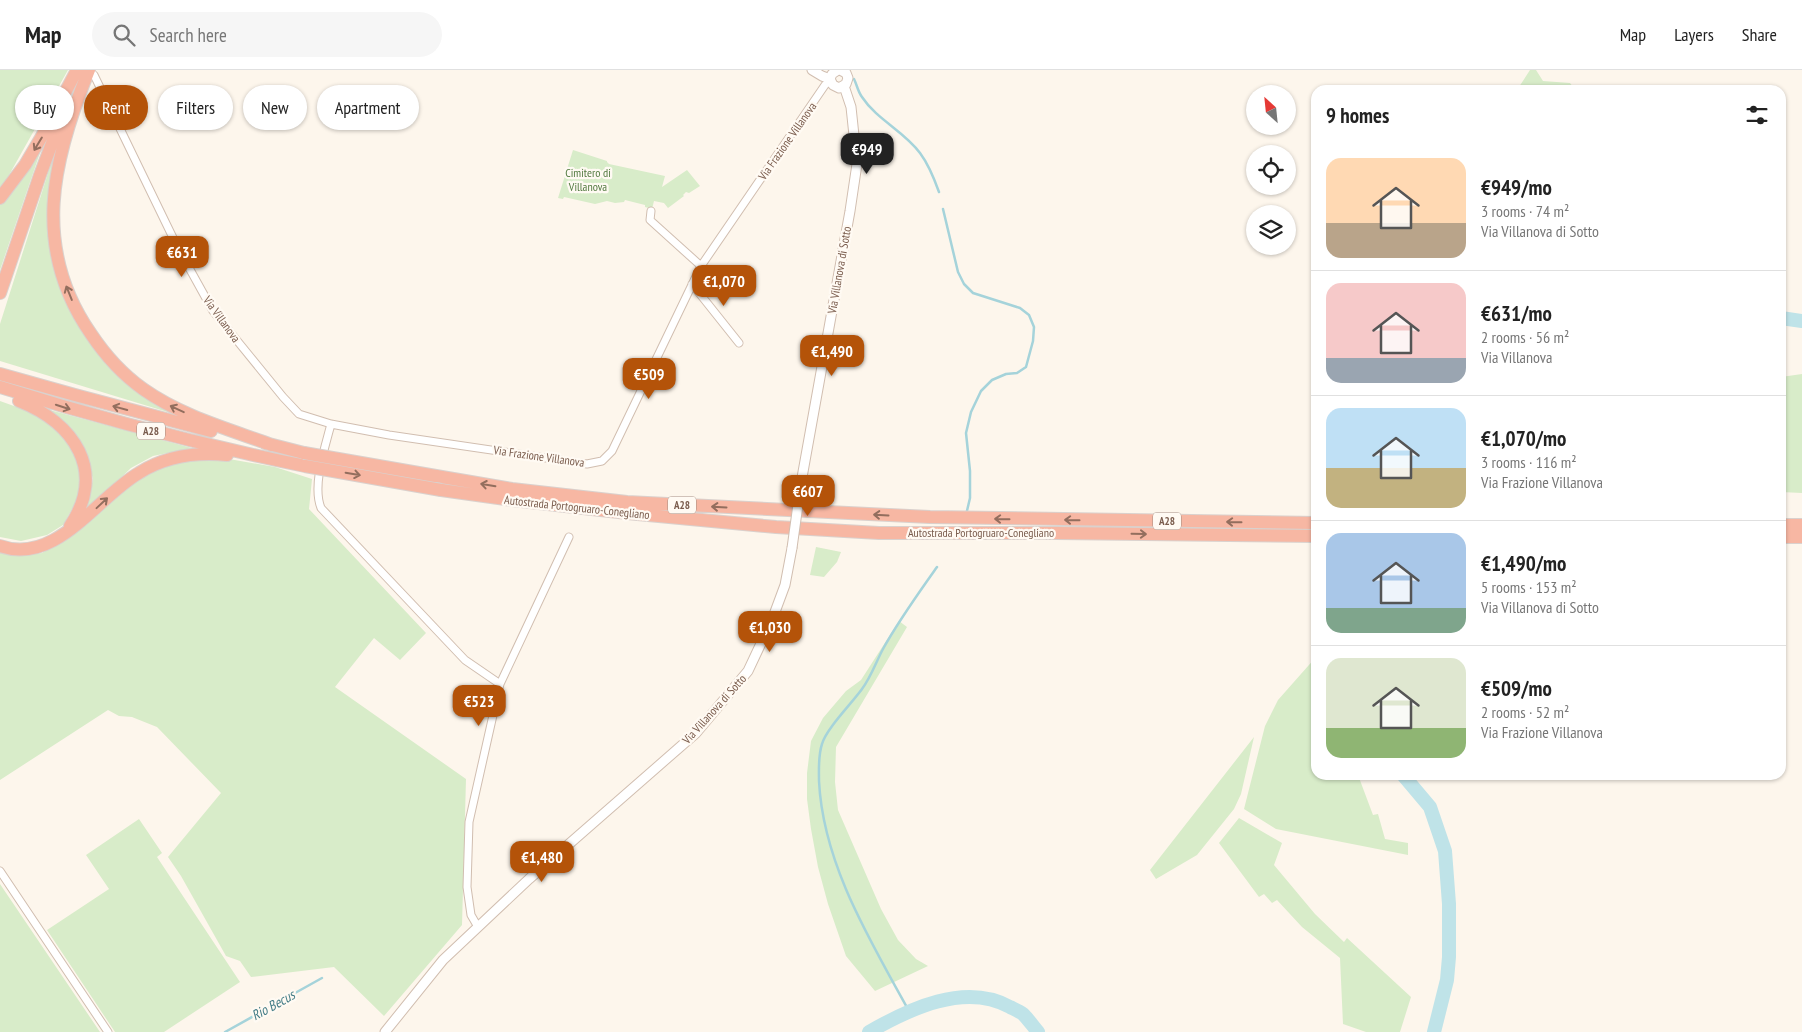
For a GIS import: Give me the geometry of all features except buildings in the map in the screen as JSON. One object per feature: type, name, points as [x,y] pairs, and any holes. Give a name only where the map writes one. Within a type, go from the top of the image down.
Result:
[{"type":"highway","points":[[0,198],[25,165],[77,70]]},
{"type":"highway","points":[[0,293],[43,166],[66,106],[89,72]]},
{"type":"highway","points":[[89,72],[66,130],[54,186],[52,211],[58,261],[75,309],[110,360],[143,390],[171,407],[194,417],[272,445]]},
{"type":"highway","name":"Autostrada Portogruaro-Conegliano","points":[[0,374],[172,421],[272,445],[304,459],[441,490],[532,502],[776,527],[879,532],[1056,533],[1284,529],[1311,523]]},
{"type":"highway","name":"Autostrada Portogruaro-Conegliano","points":[[0,387],[74,411],[178,438],[275,459],[304,459],[627,502],[930,517],[1284,529],[1311,535]]},
{"type":"highway","points":[[0,394],[36,408],[56,422],[69,435],[82,456],[86,479],[85,492],[82,504],[64,534]]},
{"type":"highway","points":[[0,546],[20,550],[36,548],[51,542],[96,510],[138,473],[166,460],[178,457],[216,454],[275,459]]},
{"type":"highway","points":[[1786,525],[1802,525]]},
{"type":"highway","points":[[1786,537],[1802,537]]},
{"type":"street","points":[[812,70],[830,80],[836,87],[844,86],[847,76],[843,71],[839,70],[832,74],[830,80]]},
{"type":"street","name":"Via Villanova","points":[[89,72],[177,246],[213,310],[283,397],[300,414],[332,424]]},
{"type":"street","name":"Via Frazione Villanova","points":[[332,424],[389,435],[587,464],[602,461],[612,451],[701,266],[830,80]]},
{"type":"street","name":"Via Villanova di Sotto","points":[[385,1032],[443,960],[529,879],[696,733],[748,671],[772,620],[784,585],[850,211],[857,164],[850,107],[844,86]]},
{"type":"street","points":[[651,210],[650,220],[701,266]]},
{"type":"street","points":[[692,284],[739,343]]},
{"type":"street","points":[[332,424],[325,447],[317,493],[321,508],[465,660],[500,684]]},
{"type":"street","points":[[478,927],[471,915],[467,886],[469,822],[500,684],[569,537]]},
{"type":"street","points":[[0,871],[108,1032]]},
{"type":"green space","points":[[0,70],[68,70],[60,85],[15,85],[15,130],[34,130],[0,188]]},
{"type":"green space","points":[[1530,70],[1536,70],[1543,81],[1570,83],[1572,85],[1520,85]]},
{"type":"green space","points":[[42,147],[0,270],[0,205],[11,193]]},
{"type":"green space","points":[[56,148],[50,182],[50,233],[86,333],[174,414],[0,361],[0,324]]},
{"type":"green space","name":"Cimitero di Villanova","points":[[573,150],[607,161],[609,164],[665,176],[662,187],[687,170],[700,186],[689,193],[686,192],[684,196],[668,208],[664,203],[654,201],[652,209],[645,207],[645,205],[625,200],[624,202],[615,203],[607,201],[595,204],[564,197],[563,199],[558,198]]},
{"type":"green space","points":[[1802,374],[1802,493],[1786,492],[1786,376]]},
{"type":"green space","points":[[0,401],[39,415],[69,442],[80,466],[80,495],[63,525],[47,535],[21,541],[0,537]]},
{"type":"green space","points":[[46,409],[192,448],[153,456],[131,468],[86,511],[93,479],[85,451]]},
{"type":"green space","points":[[185,458],[229,459],[275,467],[312,479],[309,509],[426,633],[400,660],[374,638],[335,687],[466,779],[462,925],[384,1016],[334,967],[251,977],[240,961],[226,956],[181,876],[168,857],[221,793],[157,727],[132,717],[119,716],[108,710],[0,780],[0,551],[15,556],[42,553],[73,533],[135,480]]},
{"type":"green space","points":[[816,547],[841,552],[837,562],[824,577],[810,575]]},
{"type":"green space","points":[[899,621],[907,627],[836,747],[835,782],[838,810],[881,909],[898,940],[916,959],[928,966],[875,991],[846,956],[828,904],[818,867],[811,829],[807,799],[807,773],[811,741],[823,718],[846,691],[861,680]]},
{"type":"green space","points":[[1311,663],[1311,780],[1360,780],[1373,815],[1378,814],[1385,839],[1408,843],[1408,855],[1276,829],[1244,809],[1265,726],[1278,700]]},
{"type":"green space","points":[[1254,737],[1241,794],[1234,809],[1197,855],[1156,879],[1150,870]]},
{"type":"green space","points":[[1239,818],[1282,843],[1274,865],[1315,914],[1344,942],[1347,938],[1411,997],[1400,1032],[1366,1032],[1343,1024],[1340,958],[1302,927],[1277,900],[1272,903],[1264,894],[1259,897],[1219,843]]},
{"type":"green space","points":[[139,819],[162,853],[157,857],[240,982],[164,1032],[115,1032],[47,930],[109,889],[86,855]]},
{"type":"green space","points":[[0,884],[100,1032],[0,1032]]},
{"type":"waterway","points":[[854,79],[859,93],[868,105],[914,145],[929,167],[939,192]]},
{"type":"waterway","points":[[943,209],[958,272],[964,284],[973,293],[1020,308],[1029,315],[1034,327],[1033,341],[1026,367],[1017,373],[1006,374],[992,380],[981,391],[971,412],[966,433],[970,471],[970,498],[966,515]]},
{"type":"waterway","points":[[1786,319],[1802,321]]},
{"type":"waterway","points":[[909,1011],[864,929],[839,872],[822,812],[819,758],[824,738],[858,695],[883,649],[937,567]]},
{"type":"waterway","points":[[1407,780],[1430,807],[1445,851],[1449,904],[1449,957],[1447,980],[1434,1032]]},
{"type":"waterway","name":"Rio Becus","points":[[225,1032],[322,978]]},
{"type":"waterway","points":[[869,1032],[919,1007],[956,998],[975,997],[993,1000],[1018,1011],[1025,1016],[1038,1032]]}]
